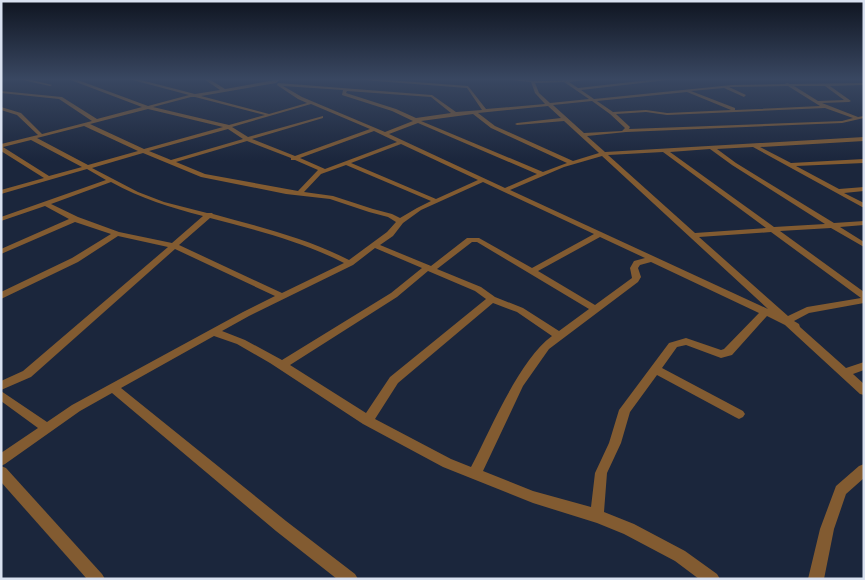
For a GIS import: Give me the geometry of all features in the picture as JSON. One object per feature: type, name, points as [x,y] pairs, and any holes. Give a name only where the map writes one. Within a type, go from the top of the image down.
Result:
[{"type":"street","points":[[73,106],[96,121]]},
{"type":"street","points":[[144,106],[227,126],[247,139],[293,159],[320,167],[322,172]]},
{"type":"street","points":[[1,147],[153,106]]},
{"type":"street","points":[[233,106],[270,115]]},
{"type":"street","points":[[1,192],[141,150],[301,106]]},
{"type":"street","points":[[318,106],[374,129],[792,323]]},
{"type":"street","points":[[382,106],[542,174]]},
{"type":"street","points":[[444,106],[454,114]]},
{"type":"street","points":[[482,106],[485,111]]},
{"type":"street","points":[[384,134],[417,121],[454,114],[538,106]]},
{"type":"street","points":[[551,106],[864,390]]},
{"type":"street","points":[[602,106],[626,125],[627,131]]},
{"type":"street","points":[[725,106],[735,110]]},
{"type":"street","points":[[612,113],[649,111],[667,114],[825,107],[862,118]]},
{"type":"street","points":[[1,108],[19,114],[41,136]]},
{"type":"street","points":[[474,112],[493,127],[573,163]]},
{"type":"street","points":[[171,162],[320,117]]},
{"type":"street","points":[[581,135],[627,131],[842,122],[862,118]]},
{"type":"street","points":[[517,124],[565,119]]},
{"type":"street","points":[[85,124],[203,176],[286,192],[331,197],[371,211],[390,215],[400,221]]},
{"type":"street","points":[[293,159],[374,129]]},
{"type":"street","points":[[32,138],[136,193],[162,203],[210,214],[283,235],[322,249],[350,264]]},
{"type":"street","points":[[505,190],[542,174],[602,154],[864,139]]},
{"type":"street","points":[[300,193],[322,172],[401,142]]},
{"type":"street","points":[[754,146],[840,191],[864,206]]},
{"type":"street","points":[[1,147],[48,178]]},
{"type":"street","points":[[712,148],[734,164],[864,245]]},
{"type":"street","points":[[665,151],[702,176],[772,230],[864,296]]},
{"type":"street","points":[[789,165],[864,160]]},
{"type":"street","points":[[346,163],[436,201]]},
{"type":"street","points":[[1,219],[112,180]]},
{"type":"street","points":[[1,460],[76,408],[282,296],[350,264],[376,246],[399,226],[400,221],[436,201],[483,180]]},
{"type":"street","points":[[840,191],[864,189]]},
{"type":"street","points":[[45,203],[75,219],[116,234],[174,246],[282,296]]},
{"type":"street","points":[[1,386],[27,374],[210,214]]},
{"type":"street","points":[[1,252],[75,219]]},
{"type":"street","points":[[694,235],[864,223]]},
{"type":"street","points":[[1,296],[75,260],[116,234]]},
{"type":"street","points":[[532,270],[600,234]]},
{"type":"street","points":[[282,365],[394,296],[470,240],[475,240],[532,270],[594,308]]},
{"type":"street","points":[[376,246],[478,289],[492,299],[520,310],[558,335]]},
{"type":"street","points":[[475,473],[520,384],[545,346],[594,308],[635,280],[637,277],[634,268],[637,263],[652,259]]},
{"type":"street","points":[[367,421],[394,380],[492,299]]},
{"type":"street","points":[[792,323],[807,310],[864,300]]},
{"type":"street","points":[[597,516],[601,473],[615,443],[625,410],[673,345],[686,341],[721,354],[728,352],[765,312]]},
{"type":"street","points":[[214,332],[241,342],[282,365],[367,421],[447,462],[534,497],[597,516],[630,529],[680,556],[712,579]]},
{"type":"street","points":[[845,373],[864,366]]},
{"type":"street","points":[[656,370],[739,414]]},
{"type":"street","points":[[113,388],[281,526],[350,579]]},
{"type":"street","points":[[1,395],[47,428]]},
{"type":"street","points":[[816,579],[827,529],[841,490],[864,470]]},
{"type":"street","points":[[1,472],[97,579]]}]
